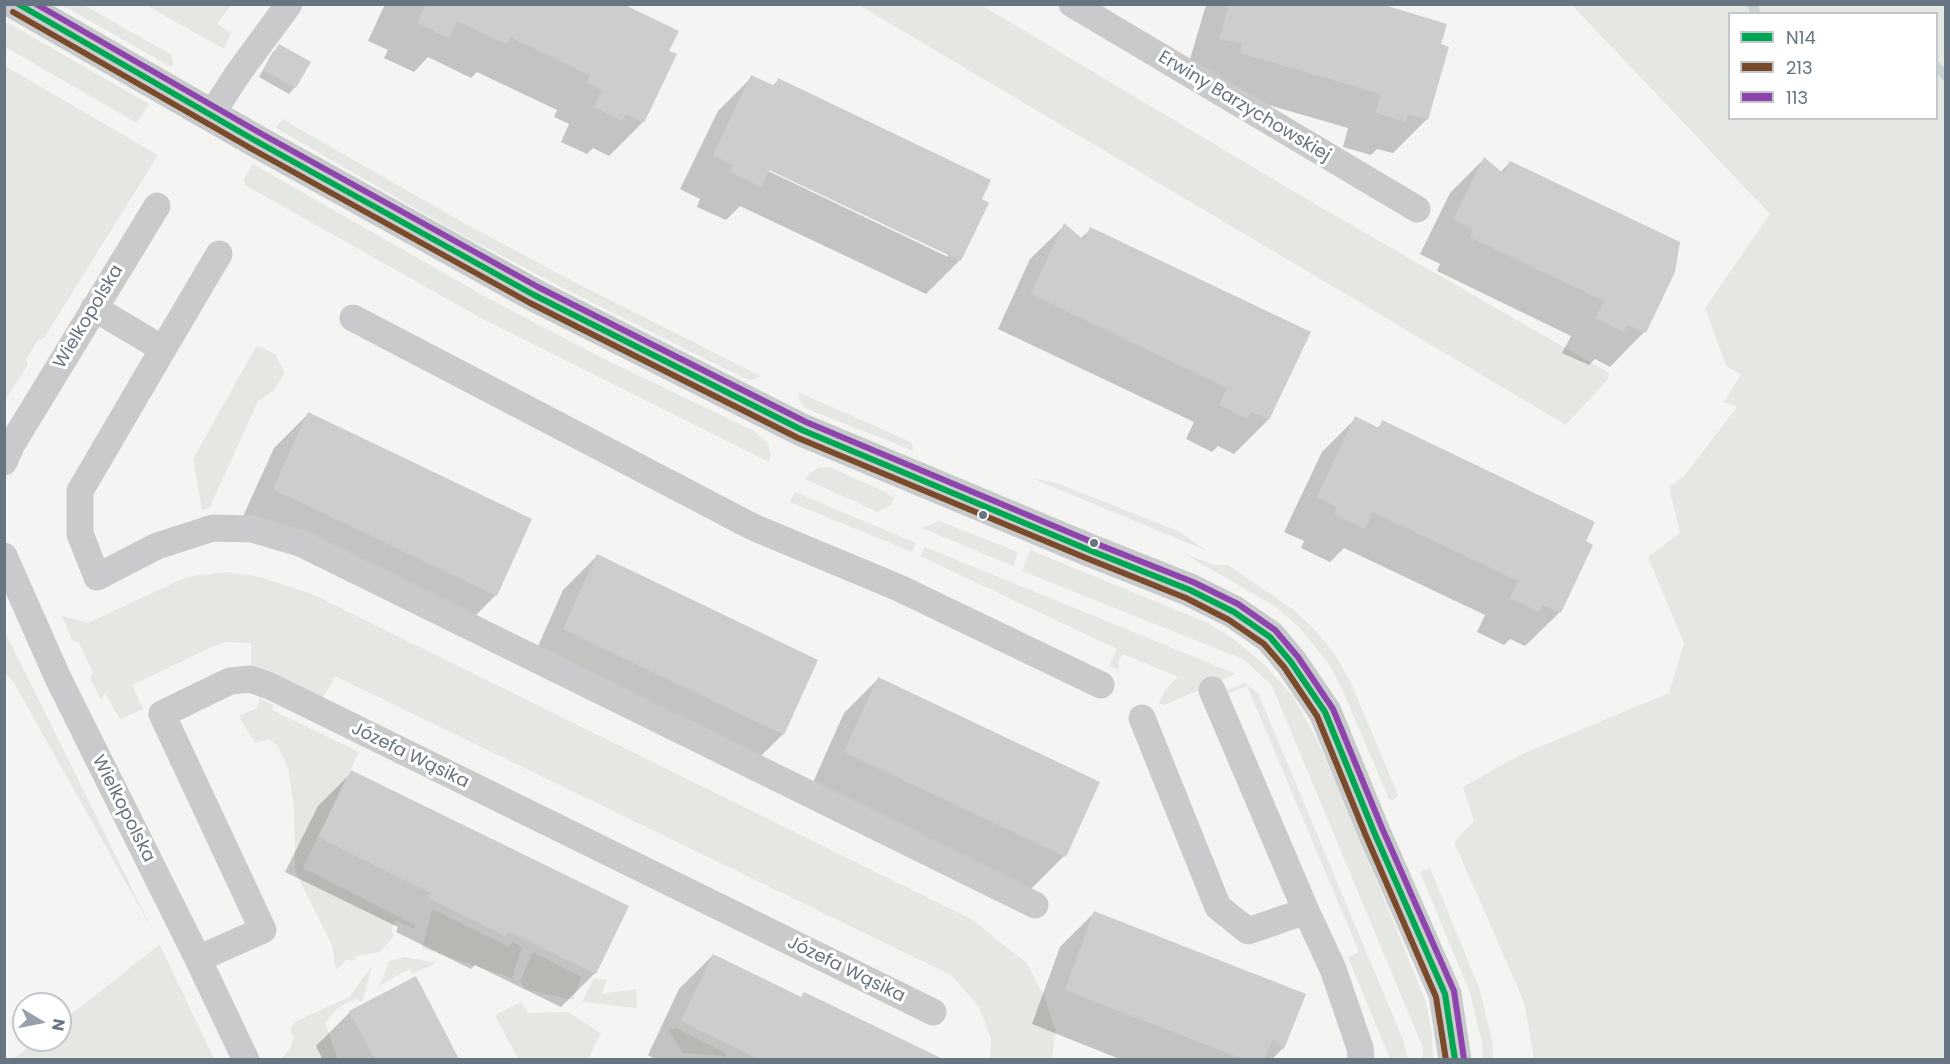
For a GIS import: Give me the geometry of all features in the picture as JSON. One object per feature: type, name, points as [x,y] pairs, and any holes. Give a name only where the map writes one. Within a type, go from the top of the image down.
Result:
[{"type":"street","points":[[16,4],[211,116],[534,295],[768,413],[933,485],[1190,590],[1234,612],[1270,637],[1291,662],[1325,712],[1374,832],[1445,994],[1455,1059]]},
{"type":"street","points":[[211,116],[239,72],[289,4]]},
{"type":"street","name":"Erwiny Barzychowskiej","points":[[1072,4],[1417,209]]},
{"type":"street","name":"Wielkopolska","points":[[4,462],[12,444],[157,206]]},
{"type":"street","points":[[219,254],[80,491],[80,534],[97,578],[157,546],[213,528],[252,529],[300,543],[1035,905]]},
{"type":"street","points":[[94,308],[163,349]]},
{"type":"street","points":[[353,318],[753,526],[899,588],[1101,685]]},
{"type":"street","name":"Wielkopolska","points":[[4,556],[57,676],[246,1059]]},
{"type":"street","name":"Józefa Wąsika","points":[[198,959],[263,930],[162,714],[230,681],[250,679],[270,686],[933,1012]]},
{"type":"street","points":[[1212,690],[1333,969],[1360,1048],[1361,1059]]},
{"type":"street","points":[[1142,718],[1218,907],[1248,931],[1306,911]]},
{"type":"shaded area","points":[[62,5],[84,5],[172,55],[173,64],[171,67]]},
{"type":"shaded area","points":[[146,5],[231,5],[217,24],[231,33],[224,49]]},
{"type":"shaded area","points":[[859,5],[981,5],[1315,204],[1609,373],[1608,379],[1566,425]]},
{"type":"shaded area","points":[[1572,5],[1945,5],[1945,1059],[1534,1059],[1524,1002],[1454,842],[1474,821],[1463,787],[1520,755],[1669,693],[1684,643],[1648,557],[1680,533],[1669,487],[1685,475],[1737,407],[1724,402],[1741,374],[1726,366],[1705,308],[1770,214]]},
{"type":"shaded area","points":[[5,21],[149,104],[137,123],[5,47]]},
{"type":"shaded area","points":[[5,66],[158,155],[44,338],[38,340],[26,360],[28,365],[5,400]]},
{"type":"shaded area","points":[[282,119],[464,223],[578,284],[761,376],[753,380],[746,379],[449,228],[276,128]]},
{"type":"shaded area","points":[[253,164],[486,297],[600,357],[754,431],[768,443],[771,455],[769,462],[479,317],[245,185],[244,179]]},
{"type":"shaded area","points":[[257,345],[275,354],[285,373],[273,391],[258,401],[210,507],[202,510],[193,459]]},
{"type":"shaded area","points":[[798,392],[911,442],[914,451],[805,408]]},
{"type":"shaded area","points":[[830,467],[885,492],[894,498],[891,505],[878,512],[805,479],[819,468]]},
{"type":"shaded area","points":[[1031,478],[1057,483],[1178,531],[1207,551]]},
{"type":"shaded area","points":[[795,492],[916,543],[912,552],[790,502]]},
{"type":"shaded area","points":[[939,521],[1018,552],[1013,566],[922,528]]},
{"type":"shaded area","points":[[925,547],[1236,674],[1164,705],[1159,703],[1165,690],[1178,677],[1123,654],[1118,661],[1119,670],[1109,666],[1117,649],[920,556]]},
{"type":"shaded area","points":[[1030,550],[1208,623],[1235,640],[1266,666],[1294,698],[1336,781],[1426,1002],[1432,1034],[1433,1059],[1422,1059],[1423,1048],[1272,686],[1245,660],[1022,571]]},
{"type":"shaded area","points":[[1183,553],[1214,565],[1228,565],[1294,610],[1314,629],[1336,656],[1352,685],[1398,795],[1393,800],[1389,799],[1329,664],[1299,627],[1276,607]]},
{"type":"shaded area","points":[[226,572],[260,577],[312,594],[971,919],[1027,963],[1044,996],[1056,1031],[1052,1059],[990,1059],[991,1039],[979,1007],[951,975],[335,676],[323,698],[251,668],[251,643],[227,642],[212,647],[132,685],[143,709],[120,719],[105,693],[101,700],[90,678],[93,673],[79,643],[72,640],[62,616],[88,623],[186,577]]},
{"type":"shaded area","points":[[5,632],[156,936],[16,686],[5,672]]},
{"type":"shaded area","points":[[1245,683],[1258,693],[1404,1042],[1408,1059],[1390,1059],[1348,957],[1359,952],[1247,686],[1217,698],[1219,694]]},
{"type":"shaded area","points":[[260,698],[274,705],[272,710],[359,752],[303,868],[415,925],[414,929],[396,920],[392,929],[393,937],[380,952],[356,956],[354,960],[346,960],[336,970],[332,945],[295,871],[294,807],[288,769],[278,746],[268,739],[255,743],[241,720],[240,715],[256,709]]},
{"type":"shaded area","points":[[1430,868],[1480,990],[1492,1041],[1493,1059],[1483,1059],[1482,1043],[1470,993],[1420,872]]},
{"type":"shaded area","points":[[432,909],[509,947],[512,942],[522,947],[512,978],[422,948]]},
{"type":"shaded area","points":[[160,944],[214,1059],[13,1059],[22,1052],[72,1052],[72,1014]]},
{"type":"shaded area","points":[[533,952],[581,977],[573,1000],[525,989],[520,981]]},
{"type":"shaded area","points":[[405,957],[436,963],[412,974],[410,969],[382,984],[379,988],[389,961]]},
{"type":"shaded area","points":[[372,966],[363,1000],[360,1002],[357,999],[340,1006],[325,1023],[338,1059],[283,1059],[294,1037],[290,1030],[295,1022],[349,997]]},
{"type":"shaded area","points":[[594,978],[607,980],[602,994],[636,989],[637,1008],[582,1002]]},
{"type":"shaded area","points":[[521,1002],[528,1013],[568,1012],[601,1033],[588,1059],[518,1059],[495,1015]]},
{"type":"shaded area","points":[[676,1028],[725,1053],[727,1059],[722,1059],[725,1056],[683,1053],[668,1030]]},
{"type":"building","points":[[422,4],[623,4],[679,31],[669,51],[677,54],[644,123],[626,114],[622,121],[594,107],[602,90],[587,83],[590,75],[510,37],[506,44],[457,21],[449,38],[417,23],[425,6]]},
{"type":"building","points":[[1229,4],[1381,4],[1447,24],[1441,44],[1449,47],[1428,120],[1408,114],[1406,122],[1376,113],[1381,94],[1240,53],[1242,43],[1219,39]]},
{"type":"building","points":[[279,44],[311,62],[296,88],[264,70]]},
{"type":"building","points":[[751,75],[775,86],[778,78],[991,180],[982,199],[989,203],[961,261],[769,170],[761,187],[730,172],[733,165],[713,155]]},
{"type":"building","points":[[1484,157],[1504,174],[1510,161],[1680,242],[1675,272],[1646,333],[1628,325],[1624,332],[1595,318],[1604,301],[1470,237],[1473,229],[1453,220]]},
{"type":"building","points":[[1064,223],[1084,240],[1090,227],[1311,332],[1269,420],[1251,412],[1247,419],[1219,405],[1227,388],[1031,294]]},
{"type":"building","points":[[308,412],[532,519],[497,596],[273,489]]},
{"type":"building","points":[[1355,416],[1379,428],[1382,420],[1595,522],[1586,541],[1593,545],[1561,613],[1542,605],[1539,612],[1510,598],[1518,581],[1373,512],[1365,529],[1334,514],[1337,507],[1317,497]]},
{"type":"building","points":[[597,554],[818,660],[784,735],[563,629]]},
{"type":"building","points":[[878,677],[1100,782],[1066,857],[844,752]]},
{"type":"building","points":[[351,770],[629,906],[596,974],[508,931],[506,936],[428,898],[431,893],[318,837]]},
{"type":"building","points":[[1094,911],[1306,994],[1284,1049],[1273,1039],[1264,1059],[1243,1059],[1065,990]]},
{"type":"building","points":[[713,954],[801,997],[804,992],[943,1059],[759,1059],[681,1021]]},
{"type":"building","points":[[416,976],[459,1059],[375,1059],[349,1011]]},
{"type":"waterway","points":[[1752,4],[1755,12]]},
{"type":"waterway","points":[[1938,69],[1946,76]]},
{"type":"transit line","name":"N14","points":[[18,4],[256,141],[534,295],[802,430],[1190,590],[1234,612],[1270,637],[1291,662],[1325,712],[1374,832],[1445,994],[1455,1060]]},
{"type":"transit line","name":"113","points":[[36,4],[260,133],[538,287],[806,422],[1193,582],[1238,604],[1275,630],[1298,657],[1333,709],[1382,828],[1454,991],[1464,1059]]},
{"type":"transit line","name":"213","points":[[13,12],[252,149],[530,303],[798,438],[1186,598],[1229,620],[1264,644],[1284,667],[1317,716],[1436,997],[1446,1060]]}]
